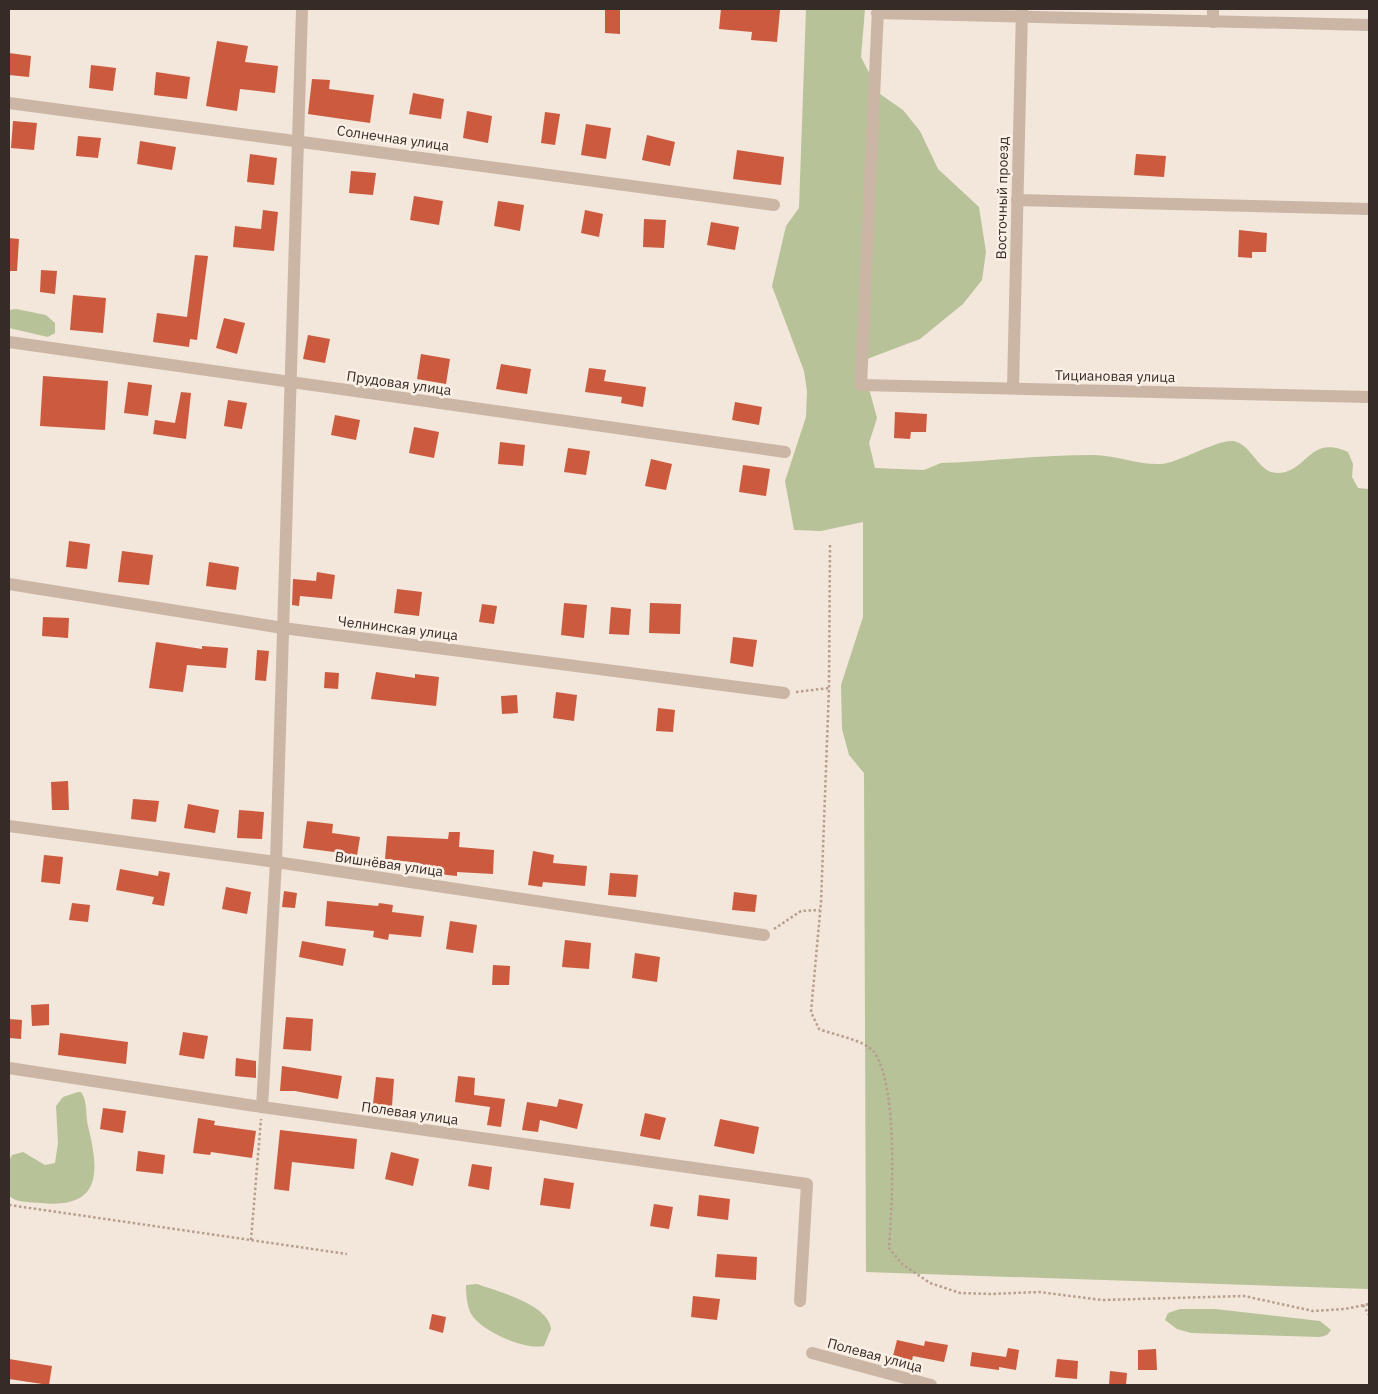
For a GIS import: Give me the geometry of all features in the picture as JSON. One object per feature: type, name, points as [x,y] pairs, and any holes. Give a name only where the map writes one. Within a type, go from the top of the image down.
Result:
[{"type":"street","points":[[262,1107],[276,862],[300,140],[302,9]]},
{"type":"street","points":[[877,11],[1213,15],[1369,26]]},
{"type":"street","name":"Тициановая улица","points":[[877,11],[861,385],[1369,397]]},
{"type":"street","name":"Восточный проезд","points":[[1013,388],[1022,13]]},
{"type":"street","name":"Солнечная улица","points":[[9,104],[300,140],[774,204]]},
{"type":"street","points":[[1017,200],[1369,209]]},
{"type":"street","name":"Прудовая улица","points":[[9,342],[785,452]]},
{"type":"street","name":"Челнинская улица","points":[[9,584],[283,628],[784,693]]},
{"type":"street","name":"Вишнёвая улица","points":[[9,826],[276,862],[764,935]]},
{"type":"street","name":"Полевая улица","points":[[9,1068],[262,1107],[807,1184],[800,1301]]},
{"type":"street","name":"Полевая улица","points":[[812,1353],[931,1385]]},
{"type":"path","points":[[830,546],[828,688],[820,910],[811,1012],[819,1029],[839,1037],[860,1041],[874,1051],[883,1070],[889,1092],[891,1123],[890,1248],[902,1264],[930,1283],[960,1293],[1039,1292],[1102,1300],[1244,1296],[1314,1311],[1345,1309],[1369,1304]]},
{"type":"path","points":[[784,693],[828,688]]},
{"type":"path","points":[[764,935],[801,910],[820,910]]},
{"type":"path","points":[[251,1240],[262,1107]]},
{"type":"path","points":[[9,1205],[347,1254]]},
{"type":"path","points":[[1363,1305],[1369,1314]]},
{"type":"green space","points":[[806,9],[865,9],[861,57],[880,94],[903,110],[920,131],[938,169],[979,207],[986,252],[982,280],[963,304],[920,339],[867,359],[865,374],[877,418],[869,443],[875,468],[924,470],[941,463],[1074,455],[1101,455],[1144,463],[1161,464],[1177,460],[1226,441],[1233,441],[1245,447],[1270,472],[1277,473],[1296,467],[1316,451],[1324,448],[1335,448],[1348,452],[1353,464],[1352,477],[1358,488],[1369,489],[1369,1289],[866,1272],[864,773],[849,755],[842,729],[841,685],[863,617],[863,522],[821,531],[794,530],[785,481],[806,417],[807,391],[804,371],[772,286],[786,226],[799,208]]},
{"type":"green space","points":[[16,309],[46,315],[55,323],[55,333],[48,337],[9,328],[9,310]]},
{"type":"green space","points":[[81,1092],[85,1100],[87,1122],[92,1142],[94,1172],[92,1184],[86,1193],[76,1200],[61,1203],[24,1202],[12,1198],[9,1196],[9,1161],[12,1155],[23,1152],[45,1165],[55,1163],[58,1143],[56,1106],[63,1097]]},
{"type":"green space","points":[[477,1284],[520,1300],[541,1312],[548,1320],[551,1329],[544,1346],[536,1347],[517,1343],[497,1335],[480,1324],[470,1311],[466,1293],[466,1285]]},
{"type":"green space","points":[[1180,1309],[1215,1309],[1320,1321],[1331,1330],[1327,1335],[1320,1337],[1191,1333],[1177,1329],[1165,1320],[1168,1313]]},
{"type":"building","points":[[605,9],[620,9],[620,34],[605,33]]},
{"type":"building","points":[[721,9],[780,10],[777,42],[751,40],[752,32],[719,29]]},
{"type":"building","points":[[217,41],[248,46],[245,62],[278,66],[275,93],[240,89],[237,111],[206,106]]},
{"type":"building","points":[[9,53],[31,56],[29,77],[9,75]]},
{"type":"building","points":[[91,65],[116,68],[113,91],[89,88]]},
{"type":"building","points":[[156,72],[190,77],[187,99],[154,95]]},
{"type":"building","points":[[312,79],[330,80],[329,89],[374,95],[370,123],[308,114]]},
{"type":"building","points":[[413,93],[444,99],[441,119],[409,114]]},
{"type":"building","points":[[467,111],[492,116],[488,143],[463,138]]},
{"type":"building","points":[[545,112],[560,114],[555,145],[541,143]]},
{"type":"building","points":[[13,121],[37,123],[34,150],[11,148]]},
{"type":"building","points":[[586,124],[611,128],[606,159],[581,155]]},
{"type":"building","points":[[647,135],[675,142],[670,166],[642,160]]},
{"type":"building","points":[[78,136],[101,138],[98,158],[76,156]]},
{"type":"building","points":[[140,141],[176,147],[172,170],[137,164]]},
{"type":"building","points":[[737,150],[784,157],[781,185],[733,179]]},
{"type":"building","points":[[250,154],[277,158],[274,185],[247,182]]},
{"type":"building","points":[[1136,154],[1166,156],[1164,177],[1134,175]]},
{"type":"building","points":[[351,171],[376,173],[373,195],[349,193]]},
{"type":"building","points":[[414,196],[443,201],[439,225],[410,220]]},
{"type":"building","points":[[498,201],[524,205],[520,231],[494,226]]},
{"type":"building","points":[[263,210],[278,212],[274,251],[233,247],[235,226],[261,229]]},
{"type":"building","points":[[585,210],[603,214],[599,237],[581,233]]},
{"type":"building","points":[[644,219],[666,220],[664,248],[643,247]]},
{"type":"building","points":[[711,222],[739,227],[735,250],[707,245]]},
{"type":"building","points":[[1239,230],[1267,233],[1266,252],[1252,252],[1252,258],[1238,257]]},
{"type":"building","points":[[9,238],[19,239],[17,271],[9,271]]},
{"type":"building","points":[[195,255],[208,256],[197,340],[190,339],[189,347],[153,342],[157,313],[187,317]]},
{"type":"building","points":[[41,270],[57,271],[55,294],[40,292]]},
{"type":"building","points":[[73,295],[106,298],[103,333],[70,330]]},
{"type":"building","points":[[224,318],[245,323],[237,354],[216,348]]},
{"type":"building","points":[[308,335],[330,339],[325,363],[303,359]]},
{"type":"building","points":[[421,354],[450,359],[446,384],[417,379]]},
{"type":"building","points":[[501,364],[531,369],[527,394],[496,389]]},
{"type":"building","points":[[589,368],[606,370],[604,381],[646,387],[643,407],[621,403],[622,397],[585,392]]},
{"type":"building","points":[[43,376],[108,381],[105,430],[40,426]]},
{"type":"building","points":[[128,382],[152,385],[148,416],[124,413]]},
{"type":"building","points":[[181,392],[191,393],[186,439],[153,434],[155,420],[175,423]]},
{"type":"building","points":[[228,400],[247,403],[242,429],[224,426]]},
{"type":"building","points":[[735,402],[762,407],[759,425],[732,420]]},
{"type":"building","points":[[895,412],[927,414],[926,432],[911,432],[910,439],[894,438]]},
{"type":"building","points":[[335,415],[360,420],[356,440],[331,435]]},
{"type":"building","points":[[414,427],[439,432],[434,458],[409,453]]},
{"type":"building","points":[[500,442],[525,445],[523,466],[498,464]]},
{"type":"building","points":[[568,448],[590,451],[586,475],[564,472]]},
{"type":"building","points":[[651,459],[672,464],[666,490],[645,486]]},
{"type":"building","points":[[743,465],[770,469],[766,496],[739,492]]},
{"type":"building","points":[[69,541],[90,544],[87,569],[66,567]]},
{"type":"building","points":[[122,551],[153,555],[149,585],[118,582]]},
{"type":"building","points":[[209,562],[239,567],[236,590],[206,586]]},
{"type":"building","points":[[317,572],[335,575],[332,599],[300,596],[299,606],[292,605],[293,579],[316,581]]},
{"type":"building","points":[[397,589],[422,592],[419,616],[394,613]]},
{"type":"building","points":[[564,603],[587,605],[584,638],[561,635]]},
{"type":"building","points":[[650,603],[681,604],[680,634],[649,633]]},
{"type":"building","points":[[482,604],[497,606],[494,624],[479,622]]},
{"type":"building","points":[[611,607],[631,609],[629,635],[609,634]]},
{"type":"building","points":[[43,617],[69,618],[68,638],[42,636]]},
{"type":"building","points":[[733,637],[757,640],[753,667],[730,663]]},
{"type":"building","points":[[156,642],[202,649],[202,646],[228,648],[226,668],[187,665],[183,692],[149,688]]},
{"type":"building","points":[[257,650],[269,651],[266,681],[255,680]]},
{"type":"building","points":[[325,672],[339,673],[338,689],[324,688]]},
{"type":"building","points":[[376,672],[415,678],[415,674],[439,677],[436,706],[371,699]]},
{"type":"building","points":[[556,692],[577,695],[574,721],[553,718]]},
{"type":"building","points":[[517,695],[518,713],[502,714],[501,696]]},
{"type":"building","points":[[658,708],[675,710],[673,732],[656,731]]},
{"type":"building","points":[[68,781],[69,810],[52,810],[51,782]]},
{"type":"building","points":[[133,799],[159,801],[156,822],[131,819]]},
{"type":"building","points":[[188,804],[219,810],[215,833],[184,828]]},
{"type":"building","points":[[239,810],[264,812],[262,839],[237,838]]},
{"type":"building","points":[[307,821],[333,824],[332,833],[360,837],[356,862],[341,859],[342,853],[303,848]]},
{"type":"building","points":[[449,832],[460,832],[459,847],[494,850],[493,874],[457,872],[457,876],[419,872],[420,863],[385,859],[387,836],[448,839]]},
{"type":"building","points":[[533,851],[554,855],[553,863],[587,866],[585,886],[543,882],[542,887],[528,885]]},
{"type":"building","points":[[44,855],[63,857],[60,884],[41,882]]},
{"type":"building","points":[[120,869],[158,876],[159,871],[170,873],[164,906],[152,904],[154,897],[116,890]]},
{"type":"building","points":[[610,873],[638,875],[636,897],[608,895]]},
{"type":"building","points":[[226,887],[251,892],[247,914],[222,909]]},
{"type":"building","points":[[284,891],[297,893],[295,908],[282,907]]},
{"type":"building","points":[[734,892],[757,895],[755,912],[732,910]]},
{"type":"building","points":[[327,901],[378,906],[379,903],[393,905],[392,912],[424,916],[421,937],[389,934],[388,940],[373,937],[374,931],[325,926]]},
{"type":"building","points":[[72,903],[90,905],[88,922],[69,920]]},
{"type":"building","points":[[450,921],[477,925],[473,953],[446,949]]},
{"type":"building","points":[[565,940],[591,943],[589,969],[562,967]]},
{"type":"building","points":[[302,941],[346,949],[343,966],[299,957]]},
{"type":"building","points":[[635,953],[660,957],[657,982],[632,978]]},
{"type":"building","points":[[493,965],[510,966],[509,985],[492,985]]},
{"type":"building","points":[[49,1004],[49,1025],[32,1026],[31,1005]]},
{"type":"building","points":[[286,1017],[313,1019],[311,1051],[283,1049]]},
{"type":"building","points":[[9,1019],[22,1020],[21,1039],[9,1038]]},
{"type":"building","points":[[183,1032],[208,1036],[204,1059],[179,1055]]},
{"type":"building","points":[[60,1033],[128,1042],[126,1064],[58,1055]]},
{"type":"building","points":[[236,1058],[256,1061],[256,1078],[235,1076]]},
{"type":"building","points":[[282,1066],[342,1076],[338,1099],[295,1091],[280,1091]]},
{"type":"building","points":[[458,1076],[475,1078],[474,1095],[505,1099],[501,1127],[487,1125],[490,1107],[455,1102]]},
{"type":"building","points":[[376,1077],[394,1079],[392,1106],[373,1104]]},
{"type":"building","points":[[559,1099],[583,1104],[577,1129],[540,1120],[538,1132],[522,1130],[527,1102],[557,1107]]},
{"type":"building","points":[[103,1108],[126,1111],[123,1133],[100,1129]]},
{"type":"building","points":[[645,1113],[666,1118],[660,1140],[640,1136]]},
{"type":"building","points":[[198,1118],[215,1121],[214,1125],[256,1131],[252,1158],[211,1152],[210,1155],[193,1153]]},
{"type":"building","points":[[720,1119],[759,1127],[754,1154],[714,1146]]},
{"type":"building","points":[[280,1130],[357,1139],[354,1169],[292,1162],[289,1191],[274,1189]]},
{"type":"building","points":[[138,1151],[165,1155],[163,1174],[136,1171]]},
{"type":"building","points":[[391,1152],[419,1159],[413,1186],[385,1179]]},
{"type":"building","points":[[472,1164],[492,1167],[489,1190],[468,1186]]},
{"type":"building","points":[[544,1178],[574,1183],[570,1209],[540,1205]]},
{"type":"building","points":[[699,1195],[730,1199],[728,1220],[697,1216]]},
{"type":"building","points":[[654,1204],[673,1207],[669,1229],[650,1226]]},
{"type":"building","points":[[717,1254],[757,1257],[756,1280],[715,1277]]},
{"type":"building","points":[[693,1296],[720,1299],[717,1320],[691,1317]]},
{"type":"building","points":[[432,1314],[446,1317],[443,1333],[429,1329]]},
{"type":"building","points":[[897,1340],[924,1346],[925,1341],[948,1345],[944,1362],[913,1356],[911,1364],[892,1360]]},
{"type":"building","points":[[1008,1348],[1019,1350],[1016,1370],[999,1367],[999,1370],[970,1366],[972,1352],[1006,1357]]},
{"type":"building","points":[[1156,1349],[1157,1370],[1138,1370],[1138,1350]]},
{"type":"building","points":[[9,1359],[52,1366],[49,1385],[9,1379]]},
{"type":"building","points":[[1057,1359],[1078,1361],[1077,1379],[1055,1377]]},
{"type":"building","points":[[1110,1371],[1127,1373],[1126,1385],[1109,1385]]}]
